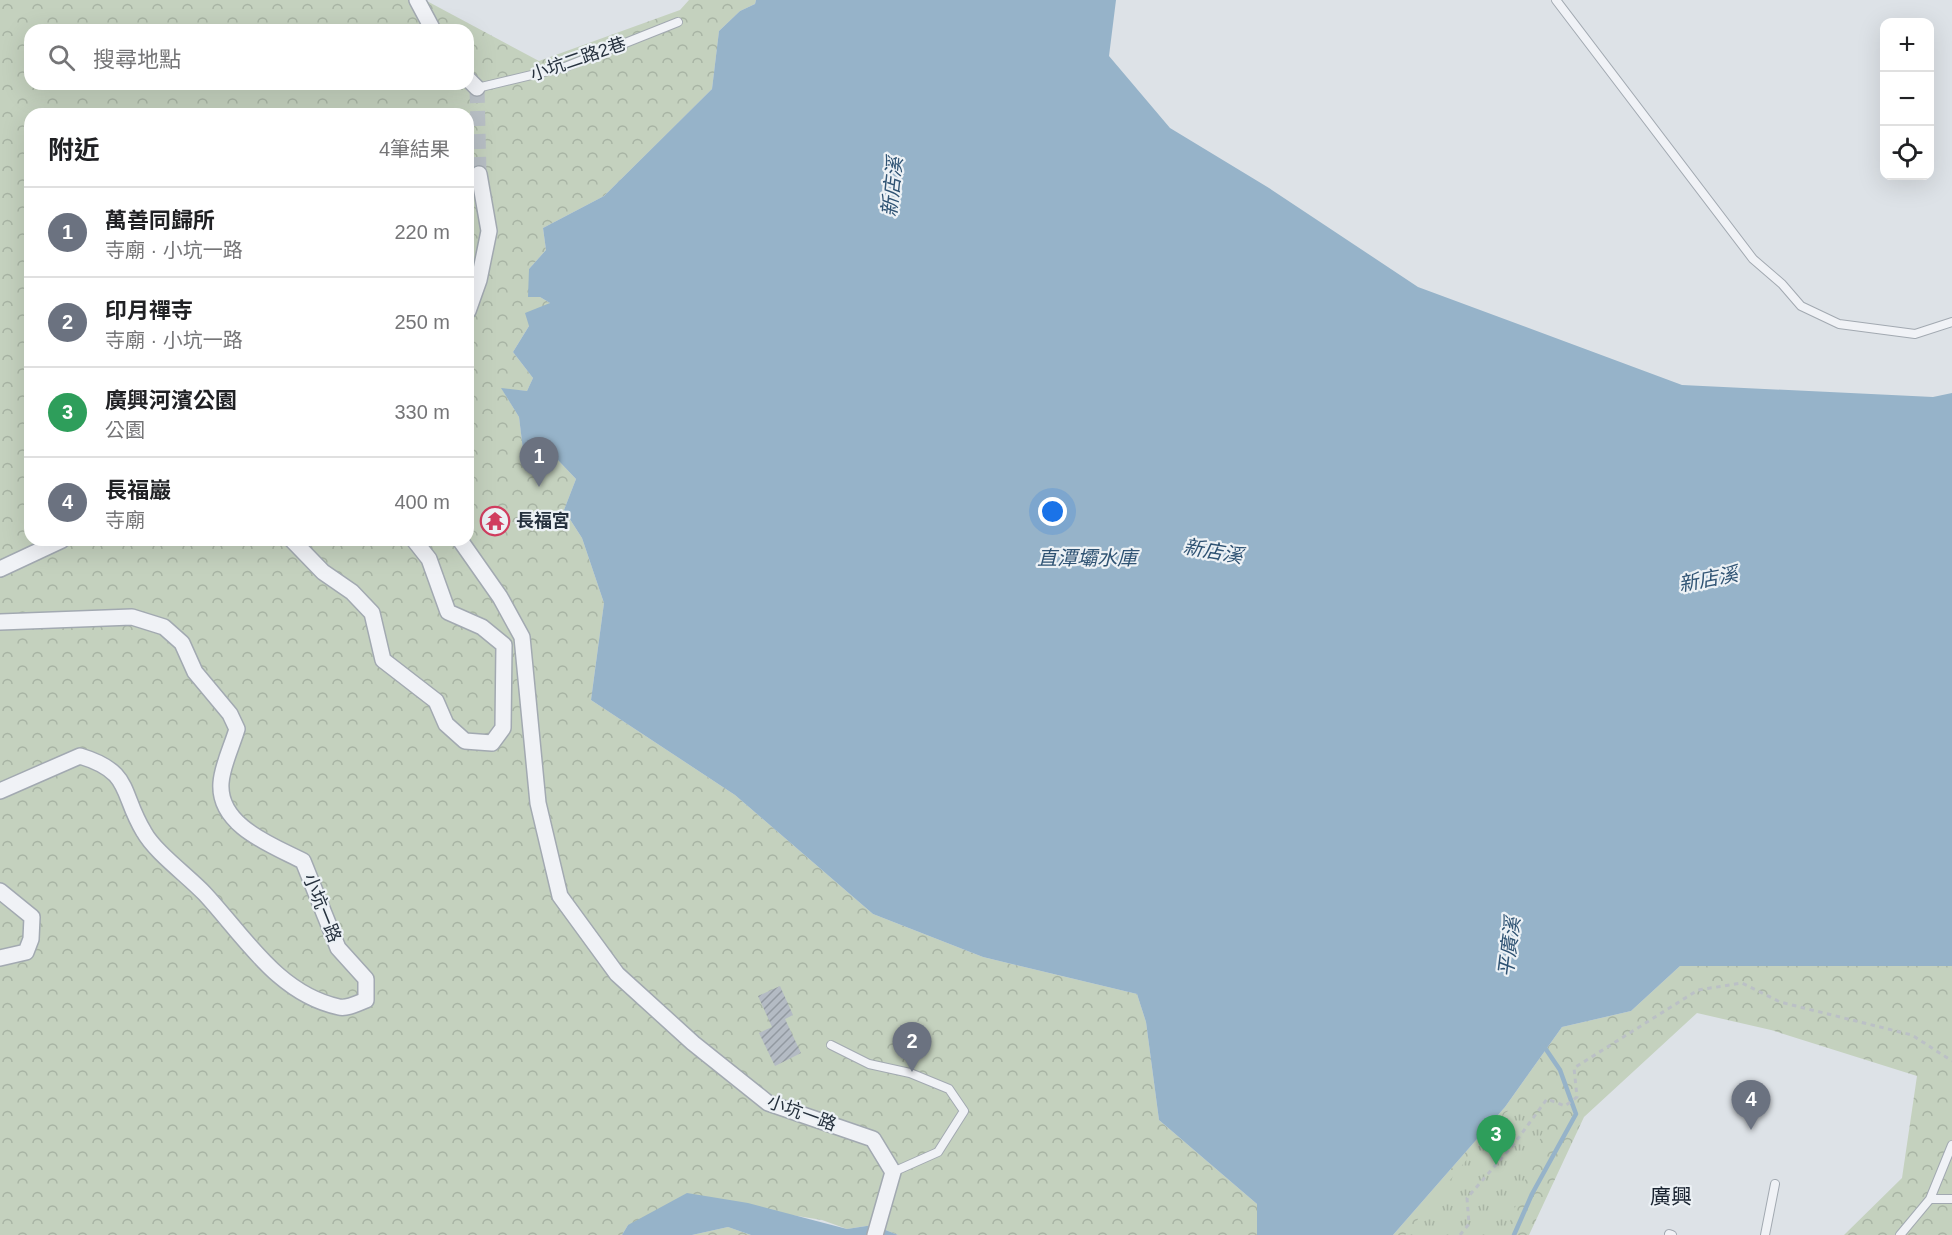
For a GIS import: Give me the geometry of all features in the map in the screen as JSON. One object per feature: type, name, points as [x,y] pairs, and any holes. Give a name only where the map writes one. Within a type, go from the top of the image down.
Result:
[{"type":"street","points":[[417,0],[430,24]]},
{"type":"street","points":[[474,295],[489,231],[479,174]]},
{"type":"street","points":[[0,569],[49,546]]},
{"type":"street","points":[[298,546],[323,572],[352,592],[372,613],[383,660],[436,700],[446,724],[465,741],[492,743],[503,728],[504,645],[482,627],[448,612],[429,559],[419,546]]},
{"type":"street","name":"小坑一路","points":[[463,546],[500,597],[522,637],[538,803],[560,896],[617,974],[693,1043],[768,1103],[873,1139],[893,1172]]},
{"type":"street","name":"小坑一路","points":[[0,622],[132,617],[164,627],[182,643],[195,672],[230,714],[237,729],[221,783],[225,807],[247,831],[303,861],[338,948],[366,979],[366,1000],[341,1008],[310,995],[271,971],[205,894],[144,833],[122,780],[104,763],[80,756],[0,791]]},
{"type":"street","points":[[0,891],[32,917],[31,939],[26,952],[0,958]]},
{"type":"street","points":[[877,1230],[893,1172]]},
{"type":"lane","points":[[1556,0],[1753,259],[1782,284],[1801,306],[1839,324],[1915,334],[1952,322]]},
{"type":"lane","name":"小坑二路2巷","points":[[474,84],[565,67],[678,22]]},
{"type":"lane","points":[[831,1045],[869,1064],[910,1073],[949,1089],[964,1111],[938,1152],[893,1172]]},
{"type":"lane","points":[[1900,1235],[1930,1199],[1952,1145]]},
{"type":"lane","points":[[1765,1235],[1775,1184]]},
{"type":"lane","points":[[1930,1199],[1952,1199]]},
{"type":"path","points":[[1460,1235],[1468,1224],[1467,1198],[1514,1144],[1547,1099],[1565,1106],[1577,1097],[1574,1068],[1698,990],[1742,983],[1780,1002],[1912,1035],[1952,1061]]},
{"type":"green space","points":[[0,0],[425,0],[470,24],[24,24],[24,90],[474,90],[474,26],[539,61],[680,10],[689,0],[756,0],[755,4],[740,11],[719,31],[712,89],[604,196],[543,228],[546,250],[529,269],[540,297],[550,303],[529,326],[513,352],[533,378],[527,391],[502,389],[519,417],[525,465],[556,458],[576,479],[564,510],[582,538],[604,603],[591,700],[735,795],[873,914],[983,957],[1137,994],[1146,1022],[1159,1120],[1257,1204],[1257,1235],[898,1235],[873,1225],[847,1229],[822,1220],[785,1214],[628,1225],[622,1235],[0,1235]]},
{"type":"green space","points":[[1680,966],[1952,966],[1952,1235],[1844,1235],[1902,1178],[1917,1076],[1771,1030],[1697,1013],[1584,1117],[1529,1235],[1393,1235],[1505,1107],[1562,1027],[1631,1011]]},
{"type":"green space","points":[[1511,1109],[1547,1120],[1505,1235],[1405,1235],[1505,1113]]},
{"type":"green space","points":[[728,1227],[751,1235],[692,1235]]},
{"type":"water","name":"直潭壩水庫","points":[[756,0],[1116,0],[1109,56],[1170,128],[1269,188],[1418,287],[1682,385],[1933,397],[1952,393],[1952,966],[1680,966],[1631,1011],[1562,1027],[1505,1107],[1393,1235],[1257,1235],[1257,1204],[1159,1120],[1146,1022],[1137,994],[983,957],[873,914],[735,795],[591,700],[604,603],[582,538],[564,510],[576,479],[556,458],[525,466],[519,417],[501,388],[527,391],[533,378],[513,352],[529,326],[525,313],[550,303],[540,297],[528,297],[529,269],[546,250],[543,228],[604,196],[712,89],[719,31],[740,11],[755,4]]},
{"type":"water","points":[[687,1193],[748,1203],[847,1229],[873,1225],[898,1235],[751,1235],[728,1227],[692,1235],[622,1235],[628,1225]]},
{"type":"building","points":[[780,986],[793,1015],[785,1019],[801,1053],[775,1066],[759,1033],[772,1027],[758,996]]},
{"type":"waterway","points":[[1514,1235],[1532,1194],[1576,1114],[1560,1070],[1543,1045]]},
{"type":"tunnel","points":[[477,88],[479,174]]},
{"type":"place","name":"萬善同歸所","points":[[539,487]]},
{"type":"place","name":"長福宮","points":[[495,521]]},
{"type":"place","name":"印月禪寺","points":[[912,1072]]},
{"type":"place","name":"長福巖","points":[[1751,1130]]},
{"type":"place","name":"廣興河濱公園","points":[[1496,1165]]},
{"type":"district","name":"廣興","points":[[1671,1197]]},
{"type":"water label","name":"新店溪","points":[[892,187]]},
{"type":"water label","name":"新店溪","points":[[1213,551]]},
{"type":"water label","name":"新店溪","points":[[1708,579]]},
{"type":"water label","name":"平廣溪","points":[[1509,947]]}]
